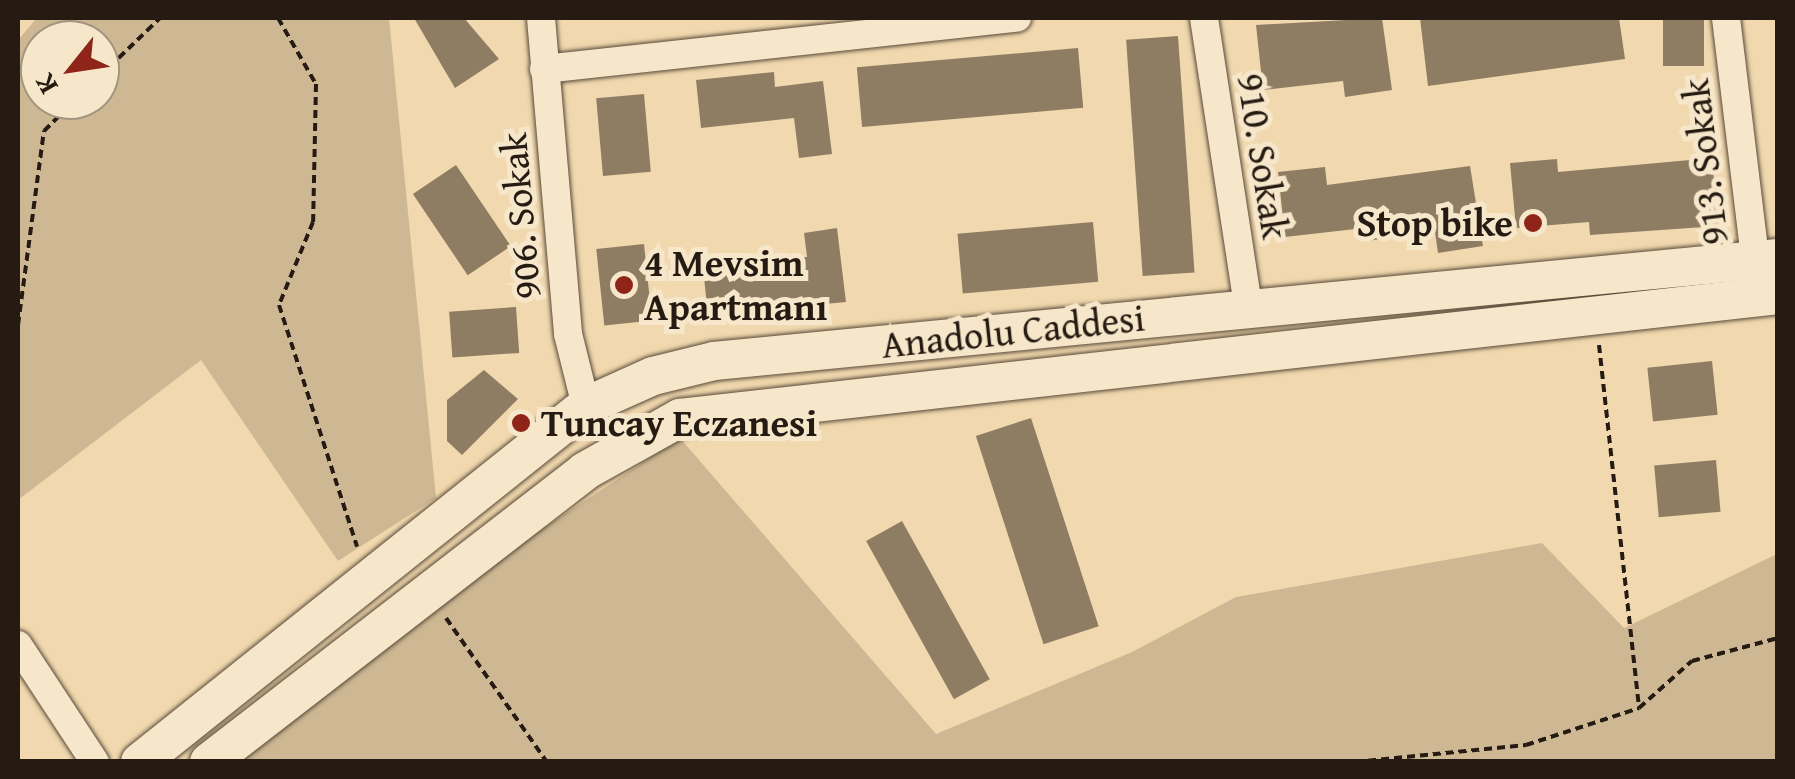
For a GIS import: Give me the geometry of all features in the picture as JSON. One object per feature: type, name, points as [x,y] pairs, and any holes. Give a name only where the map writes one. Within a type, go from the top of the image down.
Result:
[{"type":"main road","name":"Anadolu Caddesi","points":[[140,762],[586,406],[714,361],[1248,307],[1768,278]]},
{"type":"main road","name":"Anadolu Caddesi","points":[[210,762],[584,472],[680,418],[1768,278]]},
{"type":"street","name":"906. Sokak","points":[[541,18],[568,334],[586,406]]},
{"type":"street","points":[[544,69],[845,26],[1016,18]]},
{"type":"street","name":"910. Sokak","points":[[1204,18],[1248,307]]},
{"type":"street","name":"913. Sokak","points":[[1726,18],[1768,278]]},
{"type":"street","points":[[18,646],[95,762]]},
{"type":"path","points":[[120,57],[160,18]]},
{"type":"path","points":[[278,18],[316,84],[313,222],[279,305],[367,580]]},
{"type":"path","points":[[18,325],[44,131],[55,120]]},
{"type":"path","points":[[1598,332],[1639,708]]},
{"type":"path","points":[[444,615],[547,762]]},
{"type":"path","points":[[1355,762],[1526,745],[1639,708],[1692,661],[1778,638]]},
{"type":"shaded area","points":[[37,18],[389,18],[436,498],[338,561],[201,360],[18,500],[18,40],[20,38],[20,120],[120,120],[120,20]]},
{"type":"shaded area","points":[[680,438],[936,734],[1132,652],[1236,597],[1542,543],[1624,628],[1777,554],[1777,761],[240,762],[524,541]]},
{"type":"building","points":[[414,18],[464,18],[499,59],[455,88]]},
{"type":"building","points":[[1382,18],[1392,90],[1345,97],[1343,81],[1263,90],[1256,25]]},
{"type":"building","points":[[1420,18],[1619,18],[1625,59],[1428,86]]},
{"type":"building","points":[[1663,18],[1704,18],[1704,66],[1663,66]]},
{"type":"building","points":[[1178,36],[1195,272],[1143,276],[1126,40]]},
{"type":"building","points":[[1078,48],[1083,108],[862,127],[857,67]]},
{"type":"building","points":[[774,72],[775,87],[823,81],[832,154],[799,158],[794,118],[701,128],[696,80]]},
{"type":"building","points":[[644,94],[651,172],[603,176],[596,98]]},
{"type":"building","points":[[1712,158],[1718,226],[1590,235],[1589,222],[1516,228],[1510,163],[1557,159],[1558,172]]},
{"type":"building","points":[[456,165],[511,246],[468,275],[413,194]]},
{"type":"building","points":[[1470,166],[1483,246],[1438,253],[1435,232],[1366,241],[1364,228],[1285,237],[1278,172],[1325,167],[1327,185]]},
{"type":"building","points":[[1093,222],[1098,282],[963,294],[958,234]]},
{"type":"building","points":[[837,228],[846,302],[708,315],[703,268],[807,257],[804,233]]},
{"type":"building","name":"4 Mevsim Apartmanı","points":[[644,244],[652,321],[604,326],[596,249]]},
{"type":"building","points":[[516,307],[519,353],[452,358],[449,312]]},
{"type":"building","points":[[1712,361],[1718,415],[1653,421],[1647,368]]},
{"type":"building","points":[[484,370],[518,399],[462,455],[447,441],[447,400]]},
{"type":"building","points":[[1031,418],[1099,626],[1044,644],[976,436]]},
{"type":"building","points":[[1716,460],[1721,512],[1659,517],[1654,465]]},
{"type":"building","points":[[902,521],[990,679],[954,699],[866,541]]},
{"type":"place","name":"Stop bike","points":[[1533,223]]},
{"type":"place","name":"4 Mevsim Apartmanı","points":[[624,285]]},
{"type":"place","name":"Tuncay Eczanesi","points":[[521,423]]}]
